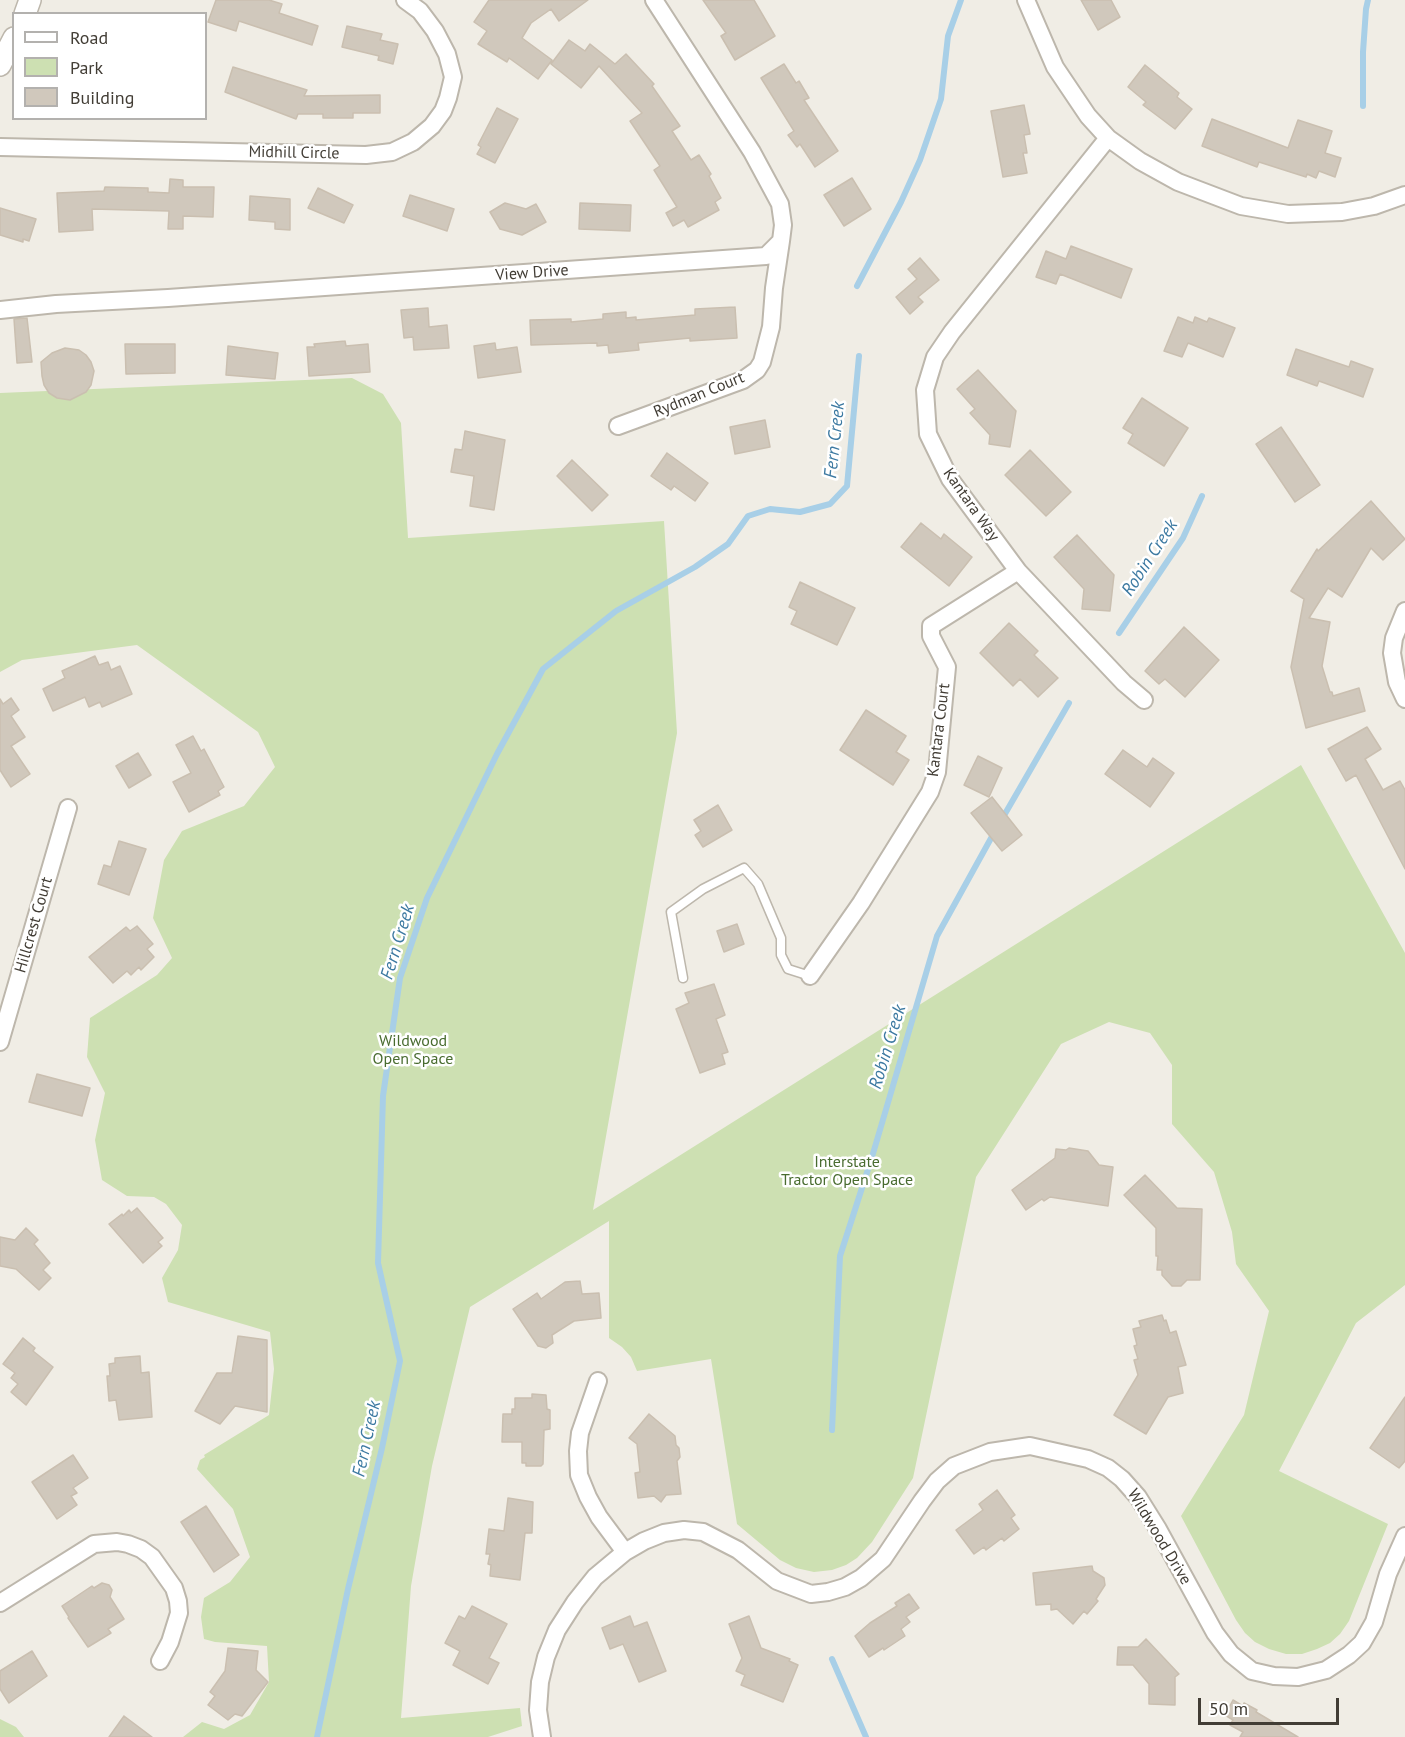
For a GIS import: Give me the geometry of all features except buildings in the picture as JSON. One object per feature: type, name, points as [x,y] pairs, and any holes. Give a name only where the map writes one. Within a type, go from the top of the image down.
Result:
[{"type":"street","name":"Midhill Circle","points":[[0,147],[366,155],[392,152],[413,142],[432,126],[443,111],[453,77],[447,54],[435,31],[420,11],[405,0]]},
{"type":"street","points":[[654,0],[752,152],[770,185],[780,204],[783,225],[781,241]]},
{"type":"street","points":[[1026,0],[1055,67],[1088,116],[1108,138],[1140,161],[1178,182],[1241,206],[1275,213],[1342,212],[1374,206],[1405,195]]},
{"type":"street","points":[[0,65],[12,42]]},
{"type":"street","name":"Kantara Way","points":[[1108,138],[952,332],[935,357],[925,390],[928,434],[950,479],[1018,571],[1124,683],[1144,700]]},
{"type":"street","name":"View Drive","points":[[0,310],[56,304],[191,297],[766,256],[781,241]]},
{"type":"street","name":"Rydman Court","points":[[618,426],[743,380],[757,370],[762,362],[771,327],[781,241]]},
{"type":"street","name":"Kantara Court","points":[[810,976],[867,893],[930,792],[936,772],[947,667],[931,636],[931,626],[1018,571]]},
{"type":"street","points":[[1405,611],[1396,631],[1392,653],[1397,682],[1405,699]]},
{"type":"street","name":"Hillcrest Court","points":[[0,1042],[68,808]]},
{"type":"street","points":[[598,1381],[580,1433],[579,1475],[599,1517],[625,1552]]},
{"type":"street","name":"Wildwood Drive","points":[[542,1737],[538,1710],[540,1682],[546,1657],[557,1630],[595,1577],[625,1552],[664,1533],[684,1530],[703,1532],[738,1550],[777,1581],[811,1594],[828,1592],[845,1587],[882,1559],[922,1501],[954,1466],[990,1452],[1030,1446],[1045,1449],[1088,1459],[1108,1468],[1122,1479],[1138,1497],[1158,1529],[1215,1633],[1231,1654],[1252,1671],[1274,1676],[1298,1677],[1326,1670],[1349,1655],[1362,1642],[1374,1622],[1388,1574],[1405,1536]]},
{"type":"street","points":[[0,1604],[94,1544],[117,1542],[128,1544],[152,1557],[174,1588],[178,1601],[179,1613],[170,1642],[160,1661]]},
{"type":"lane","points":[[683,978],[671,912],[703,888],[744,868],[758,884],[781,938],[781,955],[788,969],[810,976]]},
{"type":"green space","points":[[352,378],[383,394],[401,423],[408,538],[664,521],[677,733],[593,1210],[1301,765],[1405,953],[1405,1285],[1356,1323],[1279,1471],[1388,1524],[1349,1621],[1330,1643],[1302,1654],[1286,1654],[1255,1642],[1236,1620],[1181,1516],[1244,1415],[1269,1311],[1236,1264],[1232,1232],[1214,1172],[1172,1124],[1172,1065],[1150,1033],[1109,1022],[1061,1044],[976,1177],[913,1478],[872,1542],[857,1558],[832,1570],[814,1572],[796,1568],[780,1560],[737,1524],[711,1359],[637,1371],[631,1357],[609,1338],[609,1221],[470,1307],[432,1466],[411,1586],[401,1718],[520,1708],[522,1726],[488,1737],[183,1737],[202,1722],[224,1729],[250,1715],[269,1682],[267,1646],[204,1639],[201,1617],[204,1598],[230,1582],[250,1557],[233,1509],[197,1469],[204,1455],[269,1415],[274,1369],[270,1332],[168,1302],[162,1278],[178,1250],[182,1225],[166,1204],[154,1197],[127,1196],[102,1180],[95,1140],[105,1093],[87,1057],[90,1018],[157,975],[172,958],[153,918],[164,860],[182,831],[244,806],[275,767],[258,732],[137,645],[22,660],[0,672],[0,393]]},
{"type":"green space","points":[[0,1719],[16,1727],[24,1737],[0,1737]]},
{"type":"waterway","name":"Fern Creek","points":[[857,286],[920,160],[941,99],[948,36],[961,0]]},
{"type":"waterway","name":"Robin Creek","points":[[1363,106],[1363,52],[1368,0]]},
{"type":"waterway","name":"Fern Creek","points":[[317,1737],[400,1361],[378,1263],[383,1096],[400,978],[427,898],[497,754],[543,669],[616,611],[695,567],[728,544],[748,516],[770,509],[800,512],[830,504],[847,486],[859,356]]},
{"type":"waterway","name":"Robin Creek","points":[[1119,633],[1183,538],[1202,496]]},
{"type":"waterway","name":"Robin Creek","points":[[1002,819],[1069,703]]},
{"type":"waterway","name":"Robin Creek","points":[[832,1430],[840,1256],[872,1157],[937,936],[995,831]]},
{"type":"waterway","name":"Robin Creek","points":[[832,1659],[866,1737]]},
{"type":"park label","name":"Wildwood Open Space","points":[[413,1050]]},
{"type":"park label","name":"Interstate Tractor Open Space","points":[[847,1171]]}]
